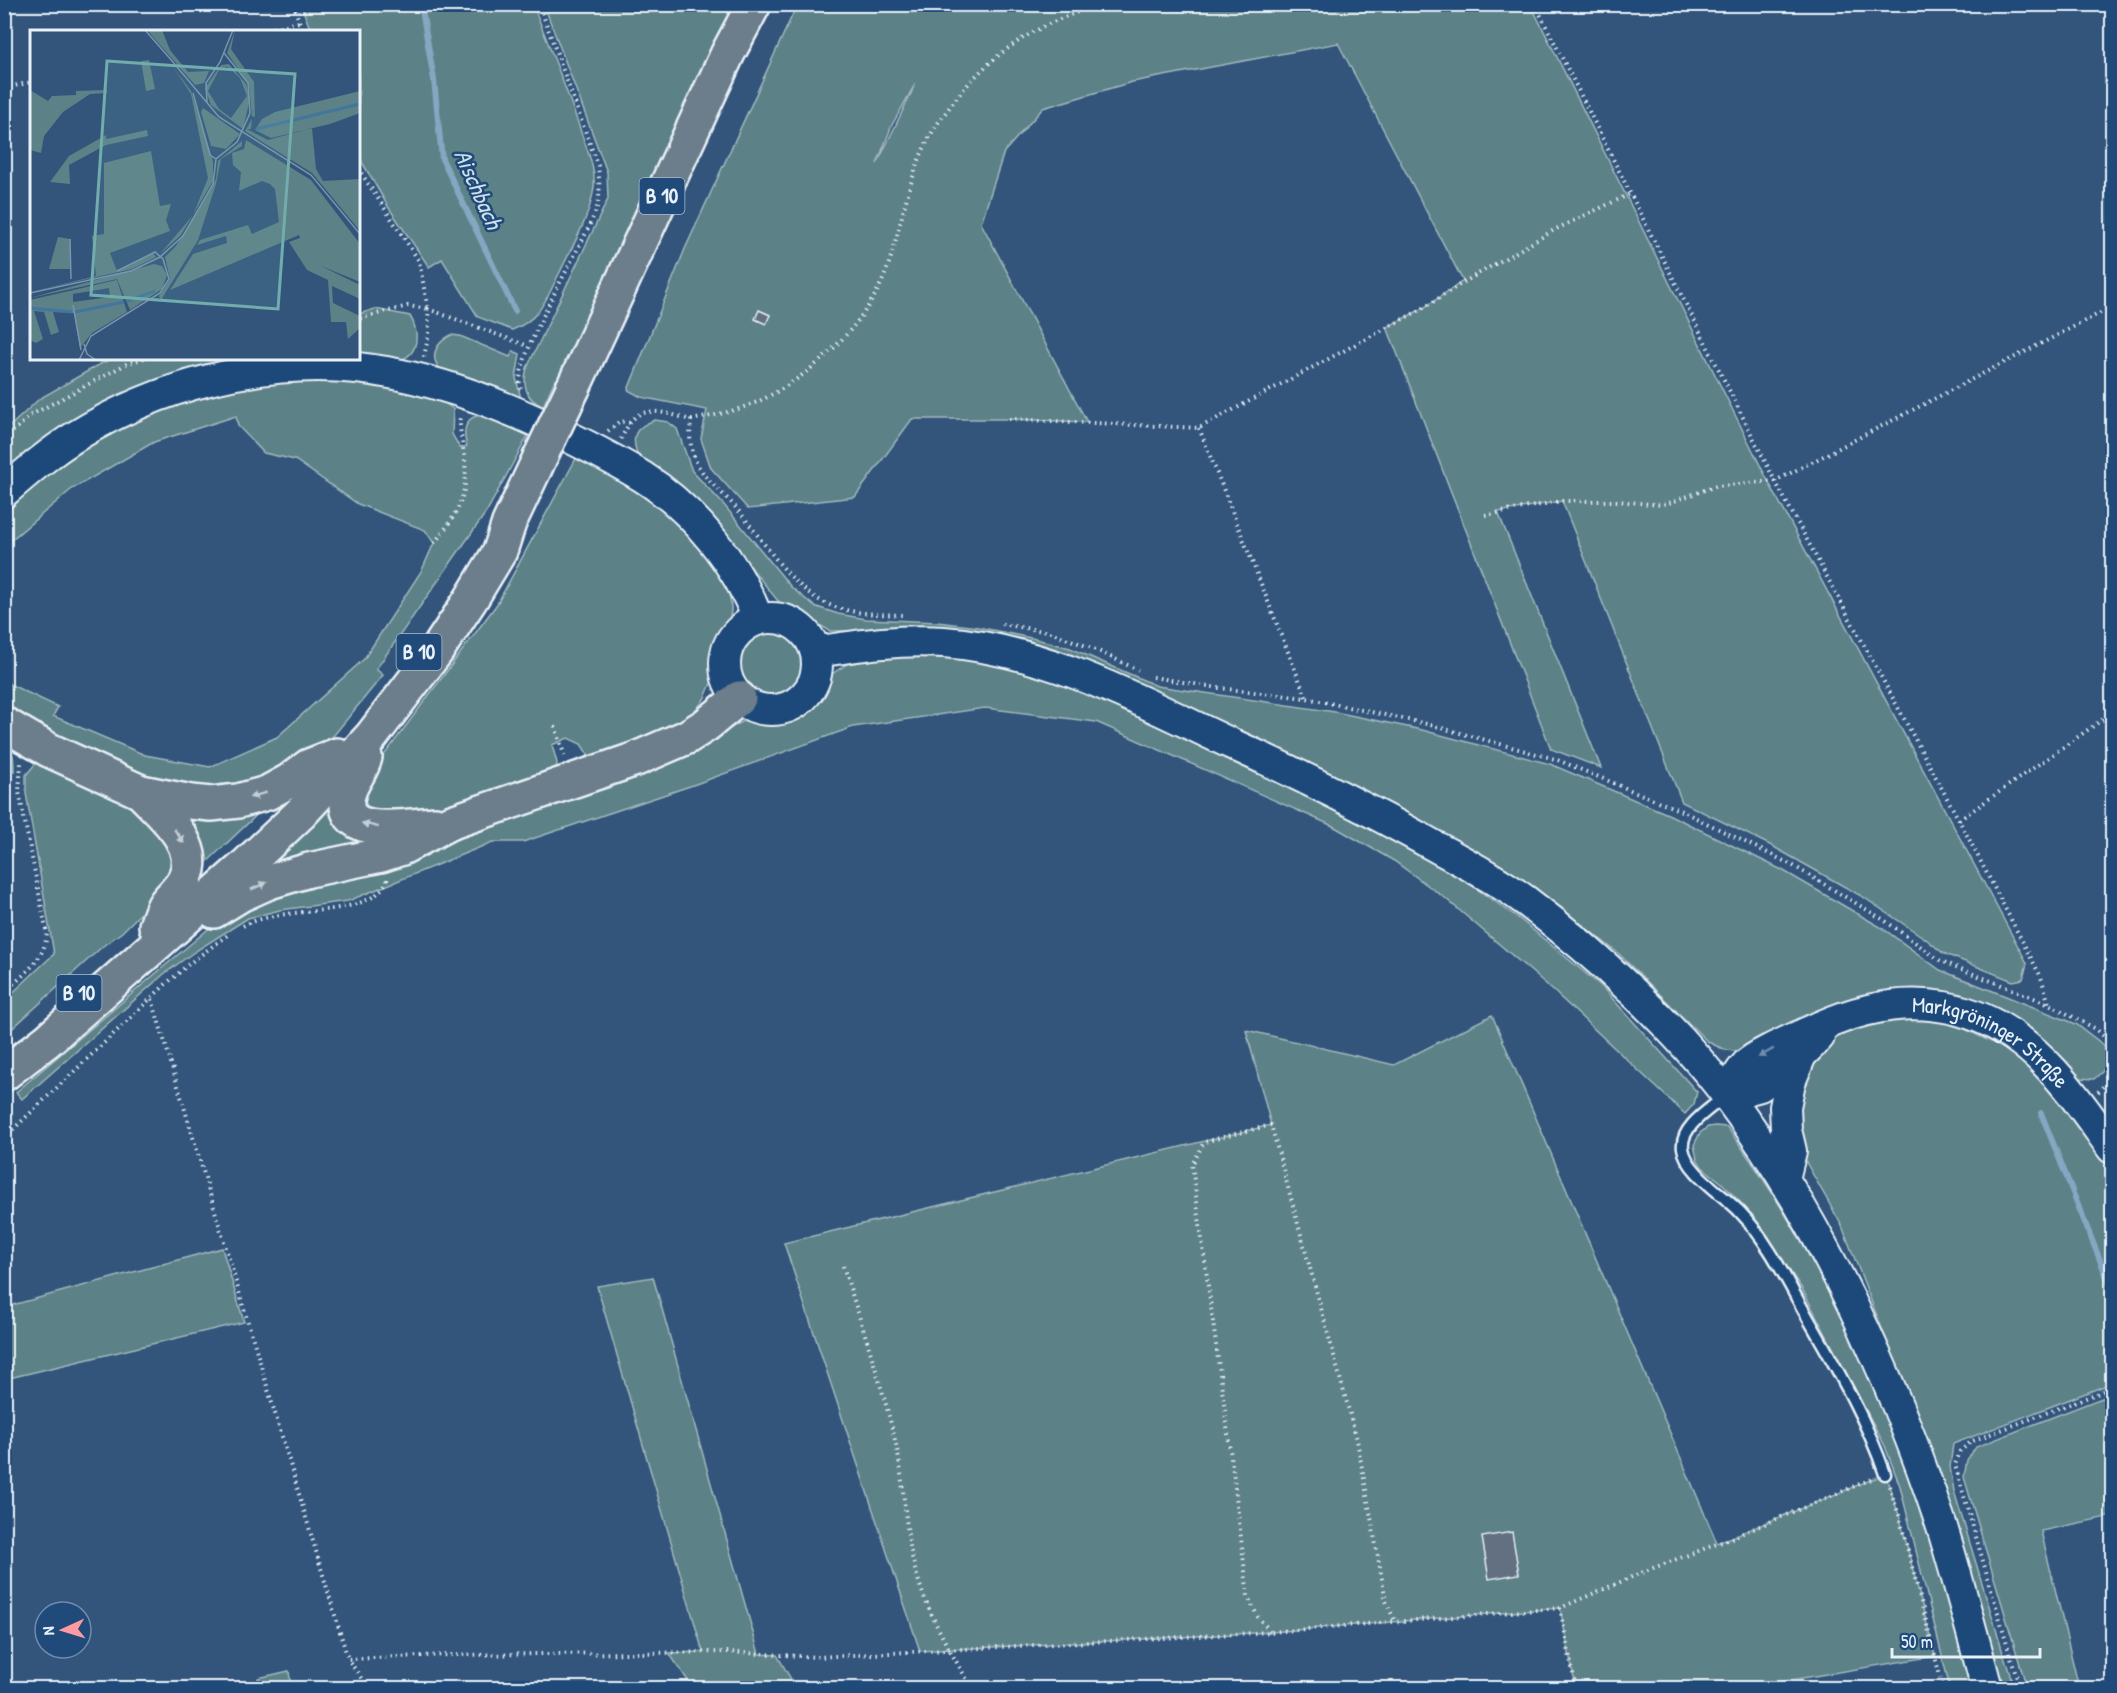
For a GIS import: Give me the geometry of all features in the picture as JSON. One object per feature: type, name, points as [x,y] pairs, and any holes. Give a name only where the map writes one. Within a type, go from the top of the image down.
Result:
[{"type":"main road","name":"B 10","points":[[4,1064],[38,1031],[300,814],[370,737],[436,652],[500,551],[508,522],[573,388],[728,53],[754,4]]},
{"type":"main road","points":[[4,492],[75,437],[114,415],[157,396],[204,381],[283,368],[321,366],[356,368],[419,379],[465,394],[528,419],[610,458],[645,478],[700,526],[736,575],[752,602],[758,619]]},
{"type":"main road","name":"B 10","points":[[4,1074],[48,1040],[171,922],[337,755],[400,677],[458,594],[490,542],[508,522]]},
{"type":"main road","points":[[782,618],[794,623],[812,640],[816,652],[818,664],[814,681],[804,697],[784,709],[766,710],[749,705],[732,690],[725,669],[727,648],[739,630],[758,619],[782,618]]},
{"type":"main road","points":[[816,652],[877,643],[922,641],[988,648],[1038,660],[1098,681],[1298,774],[1386,818],[1466,863],[1523,899],[1607,969],[1677,1038],[1727,1095],[1784,1179],[1845,1291],[1907,1433],[1941,1526],[1987,1689]]},
{"type":"main road","points":[[141,792],[180,835],[187,849],[189,863],[185,878],[164,905],[171,922],[208,914],[240,895],[269,882],[402,848],[449,823],[573,782],[670,744],[706,725],[739,698]]},
{"type":"main road","points":[[18,732],[141,792],[211,804],[238,801],[267,793],[289,782],[309,766],[337,755]]},
{"type":"main road","points":[[370,737],[363,764],[347,798],[348,810],[354,819],[377,828],[449,823]]},
{"type":"main road","name":"Markgröninger Straße","points":[[1727,1095],[1747,1063],[1776,1047],[1837,1019],[1888,1005],[1918,1003],[1981,1018],[2008,1033],[2054,1072],[2112,1148]]},
{"type":"main road","points":[[1727,1095],[1760,1086],[1802,1055],[1837,1019]]},
{"type":"main road","points":[[1784,1179],[1791,1151],[1786,1130],[1785,1107],[1790,1082],[1802,1055]]},
{"type":"lane","points":[[1727,1095],[1687,1132],[1683,1140],[1683,1149],[1688,1163],[1741,1213],[1779,1266],[1860,1410],[1885,1474]]},
{"type":"path","points":[[293,4],[302,30]]},
{"type":"path","points":[[360,318],[408,306],[428,309],[528,346],[597,207],[600,188],[598,166],[539,4]]},
{"type":"path","points":[[610,458],[631,423],[639,415],[660,412],[692,420],[715,415],[769,397],[814,366],[852,329],[868,308],[886,271],[913,178],[933,131],[969,82],[996,56],[1025,35],[1083,10],[1103,4]]},
{"type":"path","points":[[1535,4],[1775,481],[1959,820],[2041,977],[2049,1004]]},
{"type":"path","points":[[265,30],[299,22]]},
{"type":"path","points":[[4,88],[30,82]]},
{"type":"path","points":[[360,171],[419,261],[428,309],[429,333],[419,379]]},
{"type":"path","points":[[1009,419],[1199,428],[1422,309],[1554,230],[1630,194]]},
{"type":"path","points":[[1485,514],[1562,501],[1616,501],[1663,505],[1716,486],[1775,481],[2112,307]]},
{"type":"path","points":[[4,440],[32,415],[138,360]]},
{"type":"path","points":[[692,420],[690,437],[693,456],[701,471],[736,508],[806,591],[822,602],[842,609],[907,615]]},
{"type":"path","points":[[1199,428],[1306,698]]},
{"type":"path","points":[[435,543],[454,517],[463,497],[467,473],[463,443]]},
{"type":"path","points":[[993,622],[1050,632],[1094,649],[1156,679],[1306,698],[1427,724],[1555,759],[1684,812],[1792,865],[1884,920],[1941,961],[2049,1004],[2096,1029],[2112,1044]]},
{"type":"path","points":[[1959,820],[2112,713]]},
{"type":"path","points":[[4,992],[36,962],[45,948],[47,934],[19,792],[21,764],[18,732]]},
{"type":"path","points":[[242,926],[252,921],[285,914],[352,905],[375,896],[387,882],[381,855]]},
{"type":"path","points":[[4,1138],[190,963],[233,931]]},
{"type":"path","points":[[152,999],[348,1659],[368,1689]]},
{"type":"path","points":[[1271,1632],[1258,1617],[1248,1597],[1192,1165],[1204,1142],[1271,1125],[1357,1440],[1386,1601],[1395,1622]]},
{"type":"path","points":[[843,1266],[895,1441],[907,1528],[917,1577],[933,1619],[972,1689]]},
{"type":"path","points":[[2020,1689],[1955,1465],[1960,1451],[1971,1441],[2112,1388]]},
{"type":"path","points":[[348,1659],[449,1655],[727,1652],[818,1657],[1271,1632],[1560,1608],[1885,1474],[1899,1515],[1943,1689]]},
{"type":"path","points":[[1560,1608],[1576,1689]]},
{"type":"green space","points":[[301,5],[533,5],[575,113],[594,172],[594,187],[589,209],[580,231],[547,298],[530,320],[512,330],[478,317],[442,259],[429,267],[389,208],[360,159],[360,30],[311,30]]},
{"type":"green space","points":[[544,5],[737,5],[562,373],[553,384],[543,406],[529,396],[525,386],[527,368],[608,199],[607,172]]},
{"type":"green space","points":[[797,5],[1531,5],[1768,481],[2027,963],[2023,979],[2013,981],[1943,953],[1863,897],[1772,846],[1682,802],[1562,501],[1498,512],[1601,768],[1551,749],[1387,327],[1422,309],[1463,281],[1338,43],[1132,82],[1043,108],[1004,152],[981,223],[1087,422],[912,419],[855,497],[748,509],[711,468],[701,439],[707,410],[641,397],[628,390],[685,249]],"holes":[[[914,86],[877,164],[892,125]]]},
{"type":"green space","points":[[375,309],[410,316],[416,335],[412,352],[401,360],[391,361],[360,357],[360,314]]},
{"type":"green space","points":[[451,335],[460,336],[510,357],[513,351],[520,354],[516,378],[521,399],[440,369],[435,359],[436,349]]},
{"type":"green space","points":[[109,360],[260,360],[5,482],[5,431],[39,399]]},
{"type":"green space","points":[[277,380],[376,382],[438,398],[453,409],[452,434],[460,448],[467,446],[465,433],[467,423],[475,416],[494,417],[530,432],[487,511],[376,669],[383,675],[334,735],[310,757],[239,793],[163,783],[53,736],[5,708],[5,682],[58,707],[53,716],[145,755],[210,767],[277,737],[364,659],[422,570],[434,543],[425,530],[358,504],[295,460],[264,453],[238,426],[236,416],[154,442],[72,489],[11,540],[5,554],[5,515],[32,487],[58,467],[117,429],[176,402]]},
{"type":"green space","points":[[655,420],[668,422],[677,429],[692,471],[724,505],[791,587],[814,606],[838,614],[866,619],[937,622],[978,627],[1036,639],[1070,648],[1157,686],[1335,712],[1422,730],[1550,764],[1670,815],[1782,870],[1882,928],[1940,970],[2076,1024],[2105,1046],[2111,1060],[2094,1079],[2079,1078],[2058,1060],[1975,1003],[1747,1051],[1726,1050],[1707,1041],[1618,953],[1547,897],[1412,816],[1205,717],[917,630],[830,631],[778,601],[741,555],[638,456],[634,443],[636,433],[643,426]]},
{"type":"green space","points":[[579,453],[640,491],[670,514],[706,552],[724,582],[730,597],[731,611],[729,621],[715,649],[714,672],[700,705],[674,726],[657,735],[592,761],[581,744],[568,738],[552,745],[557,763],[555,773],[497,794],[397,818],[369,809],[364,799],[373,770],[497,604]]},
{"type":"green space","points":[[764,629],[778,629],[791,635],[800,644],[806,657],[804,677],[796,689],[778,699],[764,699],[751,693],[742,684],[736,671],[736,657],[742,644],[751,635]]},
{"type":"green space","points":[[937,655],[1011,666],[1103,699],[1380,829],[1452,872],[1517,917],[1601,986],[1697,1092],[1694,1104],[1685,1114],[1546,984],[1445,898],[1394,861],[1333,826],[1096,722],[985,708],[853,727],[693,785],[523,842],[493,842],[348,901],[280,910],[248,918],[164,974],[22,1099],[16,1092],[220,919],[265,895],[398,859],[485,828],[707,740],[746,720],[777,722],[787,720],[808,709],[832,674],[847,664],[889,656]]},
{"type":"green space","points":[[4,742],[12,751],[14,771],[5,767]]},
{"type":"green space","points":[[51,762],[142,808],[177,857],[166,888],[122,932],[103,946],[5,1035],[5,1000],[54,954],[26,793],[26,775],[36,763]]},
{"type":"green space","points":[[330,804],[378,841],[262,871]]},
{"type":"green space","points":[[265,807],[206,863],[203,862],[175,809]]},
{"type":"green space","points":[[1492,1015],[1717,1543],[1885,1474],[1899,1515],[1935,1656],[1743,1688],[1576,1688],[1560,1608],[1271,1632],[920,1651],[784,1243],[1271,1125],[1246,1030],[1394,1065]]},
{"type":"green space","points":[[1914,1019],[1940,1021],[1965,1029],[2012,1052],[2069,1108],[2112,1167],[2112,1383],[1953,1444],[1950,1467],[1954,1491],[2014,1688],[2001,1688],[1930,1452],[1842,1226],[1807,1164],[1798,1140],[1796,1088],[1820,1050],[1837,1037],[1864,1027],[1887,1021]]},
{"type":"green space","points":[[1708,1127],[1727,1127],[1748,1156],[1804,1247],[1854,1342],[1895,1432],[1909,1471],[1974,1688],[1950,1688],[1900,1486],[1885,1446],[1802,1289],[1753,1216],[1722,1183],[1702,1167],[1697,1159],[1694,1145],[1700,1133]]},
{"type":"green space","points":[[222,1248],[244,1322],[5,1379],[5,1307]]},
{"type":"green space","points":[[653,1277],[759,1654],[777,1655],[796,1688],[693,1688],[669,1653],[703,1652],[597,1286]]},
{"type":"green space","points":[[2112,1394],[2112,1516],[2041,1531],[2079,1688],[2027,1688],[1964,1477],[1967,1460],[1976,1447]]},
{"type":"green space","points":[[289,1671],[291,1688],[259,1688],[258,1678]]},
{"type":"building","points":[[759,310],[770,315],[766,324],[755,319]]},
{"type":"building","points":[[1512,1532],[1519,1574],[1489,1579],[1482,1537]]},
{"type":"waterway","name":"Aischbach","points":[[421,4],[434,80],[442,159],[515,311]]},
{"type":"waterway","points":[[2041,1113],[2112,1290]]}]
